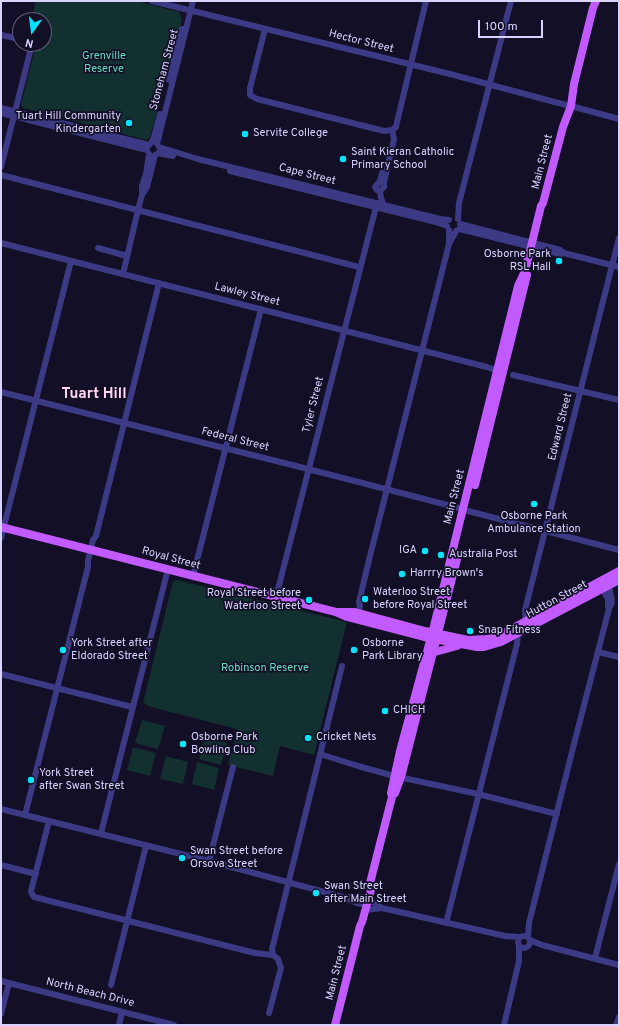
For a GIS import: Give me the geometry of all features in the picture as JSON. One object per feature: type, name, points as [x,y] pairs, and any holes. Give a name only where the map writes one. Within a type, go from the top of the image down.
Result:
[{"type":"main road","name":"Main Street","points":[[416,706],[500,370],[533,245],[541,206],[563,127],[594,3]]},
{"type":"main road","name":"Royal Street","points":[[2,528],[434,636]]},
{"type":"main road","name":"Hutton Street","points":[[434,636],[460,645],[484,647],[509,638],[603,584],[619,572]]},
{"type":"main road","name":"Hutton Street","points":[[434,636],[468,640],[486,640],[500,635],[603,584],[619,580]]},
{"type":"main road","name":"Main Street","points":[[335,1025],[360,926],[358,921],[371,890],[370,883],[392,797],[395,795],[410,727],[431,655],[434,636]]},
{"type":"main road","points":[[431,655],[435,652],[460,645]]},
{"type":"street","name":"Hector Street","points":[[152,1],[411,64],[619,119]]},
{"type":"street","name":"Stoneham Street","points":[[189,1],[189,11]]},
{"type":"street","name":"Stoneham Street","points":[[123,274],[142,195],[147,187],[153,149],[189,11],[193,1]]},
{"type":"street","points":[[376,205],[381,198],[380,191],[377,190],[376,187],[381,179],[393,132],[396,127],[426,1]]},
{"type":"street","points":[[356,616],[449,244],[458,226],[459,203],[510,1]]},
{"type":"street","points":[[265,29],[250,88],[250,95],[257,99],[393,132]]},
{"type":"street","points":[[1,34],[12,37]]},
{"type":"street","points":[[1,167],[30,52]]},
{"type":"street","name":"Cape Street","points":[[1,108],[15,114],[376,205],[440,219],[455,218],[458,226],[468,231],[533,245],[560,254],[564,253],[619,267]]},
{"type":"street","name":"Cape Street","points":[[1,113],[15,114]]},
{"type":"street","points":[[1,175],[360,268]]},
{"type":"street","points":[[449,244],[447,222],[459,203]]},
{"type":"street","name":"Cape Street","points":[[376,205],[448,228],[452,231],[458,226]]},
{"type":"street","name":"Tyler Street","points":[[276,597],[376,205]]},
{"type":"street","name":"Edward Street","points":[[526,621],[525,610],[619,238]]},
{"type":"street","name":"Lawley Street","points":[[1,243],[500,370]]},
{"type":"street","points":[[98,248],[127,256]]},
{"type":"street","points":[[1,538],[2,528],[71,261]]},
{"type":"street","points":[[25,815],[56,688],[88,567],[91,563],[92,550],[97,541],[96,536],[159,283]]},
{"type":"street","points":[[193,576],[261,309]]},
{"type":"street","points":[[513,375],[619,400]]},
{"type":"street","name":"Federal Street","points":[[1,392],[125,422],[606,545],[619,550]]},
{"type":"street","name":"Federal Street","points":[[606,545],[619,546]]},
{"type":"street","points":[[101,833],[168,569]]},
{"type":"street","points":[[504,1025],[519,960],[611,605],[612,599],[603,584]]},
{"type":"street","points":[[446,923],[515,650],[518,644],[518,633]]},
{"type":"street","points":[[509,638],[514,645],[515,650]]},
{"type":"street","points":[[598,652],[619,657]]},
{"type":"street","points":[[273,956],[272,949],[342,666]]},
{"type":"street","points":[[1,674],[132,707]]},
{"type":"street","points":[[320,754],[358,766],[557,814]]},
{"type":"street","points":[[209,861],[233,768]]},
{"type":"street","points":[[1,809],[209,861],[382,908],[505,936],[619,965]]},
{"type":"street","points":[[49,821],[31,891],[34,897],[128,922],[273,956],[278,959],[281,968],[269,1013]]},
{"type":"street","points":[[111,985],[146,846]]},
{"type":"street","points":[[595,958],[619,864]]},
{"type":"street","points":[[1,865],[36,874]]},
{"type":"street","points":[[365,903],[382,908]]},
{"type":"street","name":"North Beach Drive","points":[[1,981],[9,985],[174,1025]]},
{"type":"street","name":"North Beach Drive","points":[[1,985],[9,985]]},
{"type":"street","points":[[1,1014],[9,985]]},
{"type":"street","points":[[119,1025],[122,1013]]},
{"type":"street","name":"North Beach Drive","points":[[122,1013],[159,1025]]},
{"type":"street","points":[[616,1025],[619,1017]]},
{"type":"green space","name":"Grenville Reserve","points":[[36,1],[137,1],[179,12],[182,20],[150,137],[146,140],[23,108],[21,105],[34,52],[52,52],[52,12],[33,12]]},
{"type":"green space","name":"Robinson Reserve","points":[[177,580],[347,622],[314,755],[280,746],[273,776],[228,765],[237,729],[151,707],[143,703],[173,581]]},
{"type":"green space","points":[[142,720],[165,726],[158,749],[135,743]]},
{"type":"green space","points":[[205,737],[227,743],[221,765],[199,759]]},
{"type":"green space","points":[[133,747],[156,753],[150,776],[127,770]]},
{"type":"green space","points":[[166,756],[188,762],[183,784],[160,779]]},
{"type":"green space","points":[[197,762],[219,768],[214,790],[192,784]]},
{"type":"place","name":"Tuart Hill Community Kindergarten","points":[[129,123]]},
{"type":"place","name":"Servite College","points":[[245,134]]},
{"type":"place","name":"Saint Kieran Catholic Primary School","points":[[343,159]]},
{"type":"place","name":"Osborne Park RSL Hall","points":[[559,261]]},
{"type":"place","name":"Osborne Park Ambulance Station","points":[[534,504]]},
{"type":"place","name":"IGA","points":[[425,551]]},
{"type":"place","name":"Australia Post","points":[[441,555]]},
{"type":"place","name":"Harrry Brown's","points":[[402,574]]},
{"type":"place","name":"Waterloo Street before Royal Street","points":[[365,599]]},
{"type":"place","name":"Royal Street before Waterloo Street","points":[[309,600]]},
{"type":"place","name":"Snap Fitness","points":[[470,631]]},
{"type":"place","name":"York Street after Eldorado Street","points":[[63,650]]},
{"type":"place","name":"Osborne Park Library","points":[[354,650]]},
{"type":"place","name":"CHICH","points":[[385,711]]},
{"type":"place","name":"Cricket Nets","points":[[308,738]]},
{"type":"place","name":"Osborne Park Bowling Club","points":[[183,744]]},
{"type":"place","name":"York Street after Swan Street","points":[[31,780]]},
{"type":"place","name":"Swan Street before Orsova Street","points":[[182,858]]},
{"type":"place","name":"Swan Street after Main Street","points":[[316,893]]},
{"type":"district","name":"Tuart Hill","points":[[94,395]]}]
